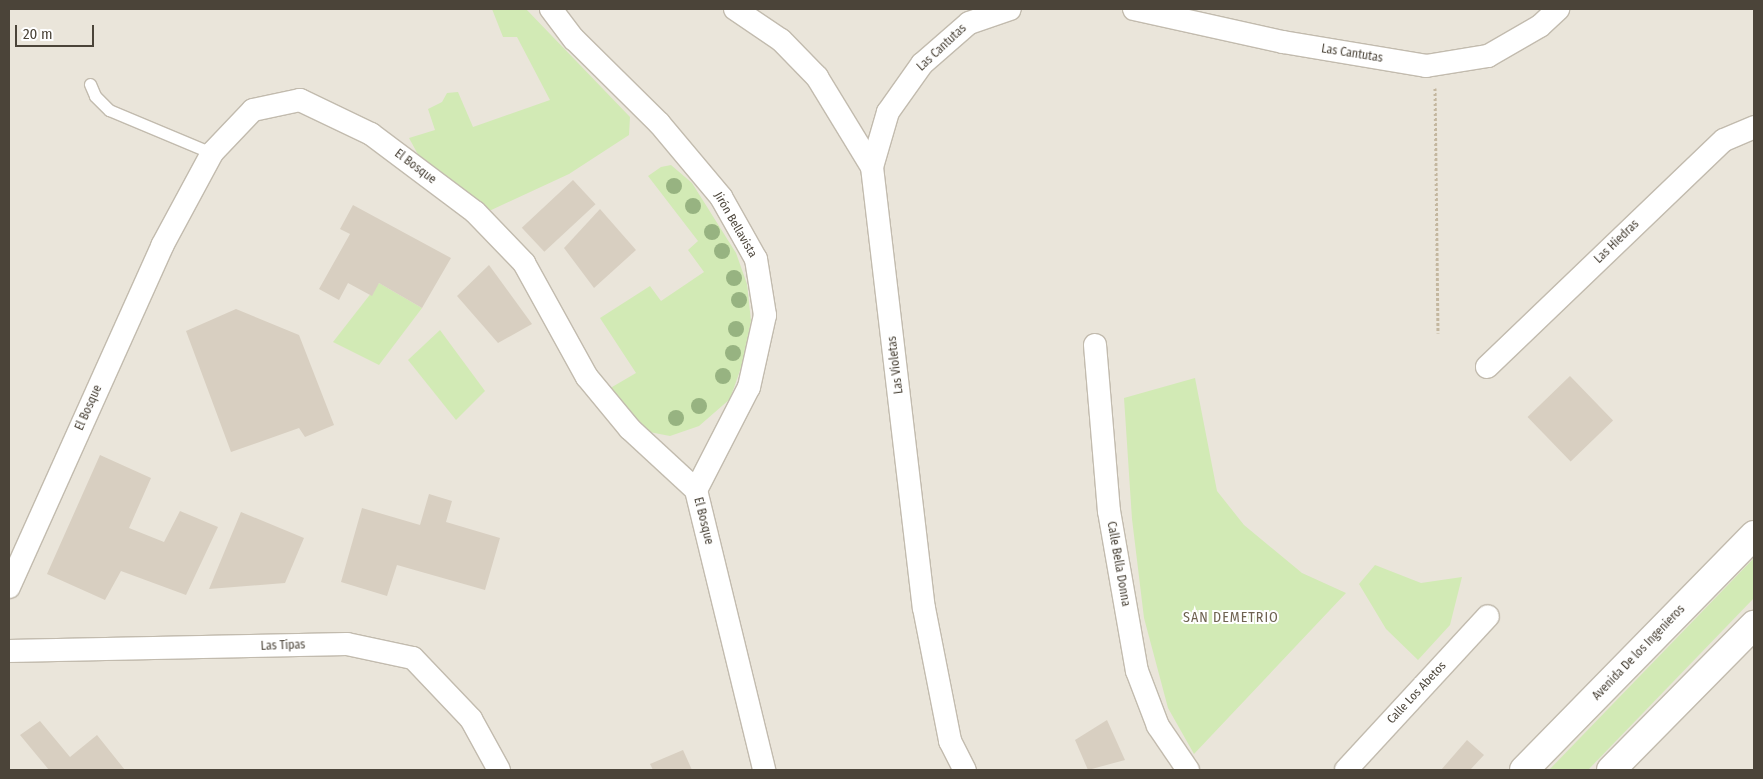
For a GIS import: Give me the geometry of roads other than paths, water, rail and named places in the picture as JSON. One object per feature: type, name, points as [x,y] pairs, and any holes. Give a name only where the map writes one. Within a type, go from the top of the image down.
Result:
[{"type":"street","name":"Jirón Bellavista","points":[[551,9],[574,39],[659,123],[721,198],[756,259],[765,315],[749,387],[696,490]]},
{"type":"street","name":"Las Violetas","points":[[735,9],[781,40],[817,78],[872,166],[924,608],[950,741],[965,770]]},
{"type":"street","name":"Las Cantutas","points":[[872,166],[888,112],[922,64],[969,23],[1008,9]]},
{"type":"street","name":"Las Cantutas","points":[[1134,9],[1282,42],[1426,66],[1488,56],[1540,26],[1558,9]]},
{"type":"street","name":"El Bosque","points":[[9,587],[162,246],[212,153],[253,110],[300,100],[371,134],[475,212],[524,263],[587,378],[630,429],[696,490],[764,770]]},
{"type":"street","name":"Las Hiedras","points":[[1487,367],[1724,140],[1754,126]]},
{"type":"street","name":"Calle Bella Donna","points":[[1095,345],[1109,512],[1137,671],[1158,726],[1188,770]]},
{"type":"street","name":"Avenida De los Ingenieros","points":[[1524,770],[1754,535]]},
{"type":"street","name":"Calle Los Abetos","points":[[1346,770],[1488,616]]},
{"type":"street","points":[[1611,770],[1754,625]]},
{"type":"street","name":"Las Tipas","points":[[9,651],[347,644],[413,658],[472,719],[499,770]]},
{"type":"lane","points":[[90,84],[95,96],[109,110],[212,153]]},
{"type":"district","name":"SAN DEMETRIO","points":[[1231,618]]}]
